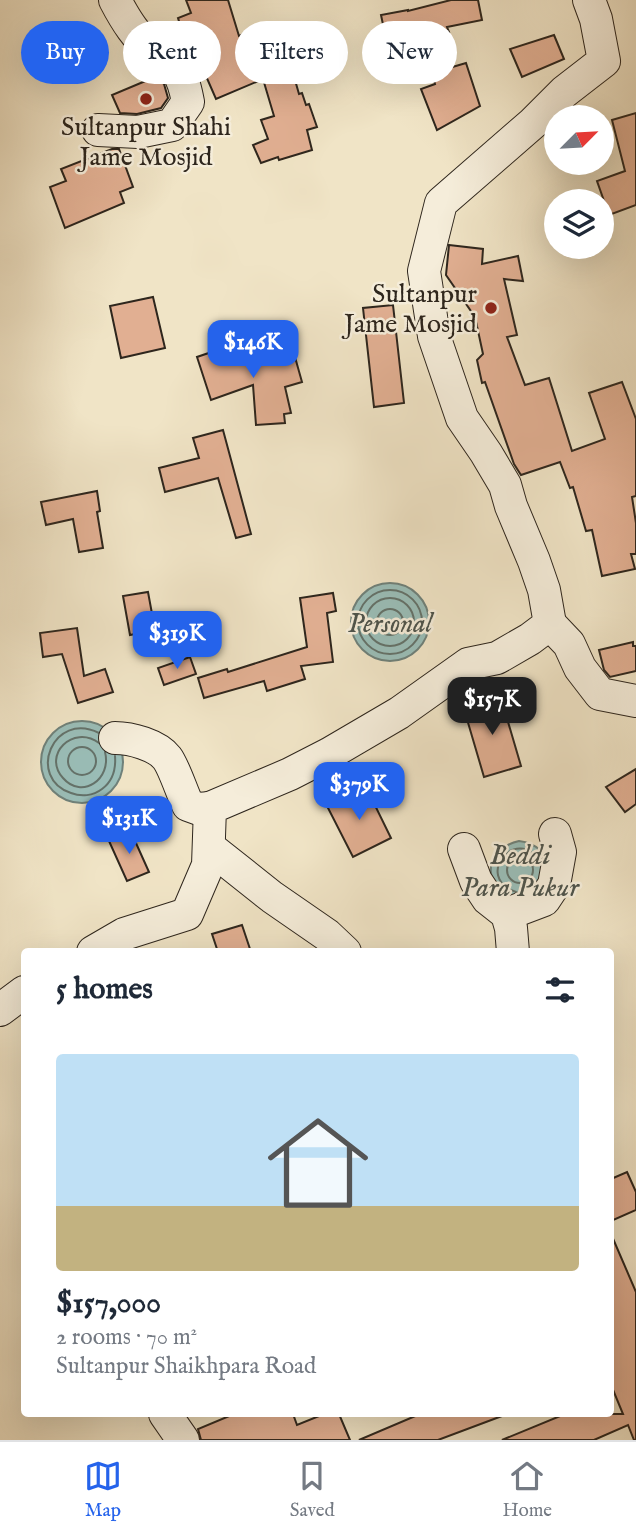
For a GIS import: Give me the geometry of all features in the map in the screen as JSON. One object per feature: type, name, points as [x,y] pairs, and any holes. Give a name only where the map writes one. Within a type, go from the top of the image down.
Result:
[{"type":"street","points":[[98,130],[138,132],[172,125],[188,102],[185,87],[177,71],[157,56],[129,26],[115,0]]},
{"type":"street","points":[[589,0],[596,19],[604,61],[564,92],[533,123],[441,203],[424,271],[434,336],[462,418],[505,485],[544,590],[550,624],[569,644],[580,668],[600,694],[636,701]]},
{"type":"street","points":[[115,738],[129,738],[166,757],[188,805],[199,809],[210,808],[329,754],[399,713],[468,664],[497,658],[550,624]]},
{"type":"street","points":[[100,948],[124,934],[187,914],[208,865],[210,808]]},
{"type":"street","points":[[507,914],[544,900],[554,884],[560,852],[555,834]]},
{"type":"street","points":[[209,847],[341,948]]},
{"type":"street","points":[[464,849],[476,881],[488,899],[507,914],[513,948]]},
{"type":"street","points":[[114,948],[127,940],[189,920]]},
{"type":"street","points":[[0,1010],[21,994]]},
{"type":"street","points":[[167,1417],[183,1440]]},
{"type":"water","name":"Personal","points":[[382,583],[398,583],[412,589],[423,600],[429,614],[429,630],[423,644],[412,655],[398,661],[382,661],[368,655],[357,644],[351,630],[351,614],[357,600],[368,589]]},
{"type":"water","points":[[82,721],[98,724],[111,733],[120,746],[123,762],[120,778],[111,791],[98,800],[82,803],[66,800],[53,791],[44,778],[41,762],[44,746],[53,733],[66,724]]},
{"type":"water","name":"Beddi Para Pukur","points":[[519,841],[540,850],[549,872],[525,899],[504,894],[492,879],[491,870],[492,863],[501,849]]},
{"type":"building","points":[[186,0],[228,0],[235,23],[235,84],[251,84],[216,99],[209,84],[221,84],[221,21],[179,21],[178,18],[191,13]]},
{"type":"building","points":[[451,0],[478,0],[482,20],[457,25],[457,21],[382,21],[381,15]]},
{"type":"building","points":[[554,35],[564,59],[522,77],[510,49]]},
{"type":"building","points":[[466,63],[480,106],[437,130],[421,89],[435,84],[457,84],[457,66]]},
{"type":"building","name":"Sultanpur Shahi Jame Mosjid","points":[[138,84],[164,84],[168,98],[161,108],[137,114],[120,113],[112,95]]},
{"type":"building","points":[[264,84],[296,84],[306,105],[309,104],[317,127],[307,130],[312,150],[261,163],[253,145],[268,139],[261,120],[274,116]]},
{"type":"building","points":[[636,113],[636,205],[614,213],[614,189],[600,189],[597,181],[625,171],[614,119]]},
{"type":"building","points":[[112,149],[119,149],[133,187],[120,192],[124,203],[65,228],[50,187],[66,181],[61,169]]},
{"type":"building","points":[[449,245],[483,249],[482,264],[518,256],[523,281],[504,279],[517,335],[507,337],[525,385],[549,378],[572,451],[605,439],[589,393],[622,382],[636,419],[636,496],[632,497],[636,523],[636,554],[631,554],[635,569],[602,576],[592,530],[586,531],[573,487],[570,488],[560,462],[521,475],[514,464],[485,382],[482,383],[477,360],[483,354],[475,317],[446,275]]},
{"type":"building","points":[[153,297],[165,348],[121,358],[110,306]]},
{"type":"building","points":[[393,305],[404,403],[374,407],[363,308]]},
{"type":"building","points":[[238,343],[245,362],[293,350],[302,382],[285,387],[291,413],[284,414],[285,423],[256,425],[253,385],[211,400],[197,357]]},
{"type":"building","points":[[223,430],[251,534],[236,538],[218,478],[165,492],[159,468],[199,458],[193,438]]},
{"type":"building","points":[[97,491],[100,511],[97,512],[103,548],[79,552],[73,519],[46,525],[41,502]]},
{"type":"building","points":[[148,592],[155,630],[130,635],[123,596]]},
{"type":"building","points":[[333,593],[336,611],[327,613],[333,662],[301,666],[305,679],[267,691],[264,681],[204,698],[198,678],[227,669],[228,672],[307,647],[300,598]]},
{"type":"building","points":[[77,628],[84,676],[105,669],[113,692],[78,703],[62,654],[43,657],[40,633]]},
{"type":"building","points":[[633,642],[633,646],[636,646],[636,671],[610,677],[604,670],[599,650]]},
{"type":"building","points":[[190,657],[196,674],[164,685],[158,668]]},
{"type":"building","points":[[501,698],[521,766],[484,777],[464,709]]},
{"type":"building","points":[[636,769],[636,804],[625,812],[606,787]]},
{"type":"building","points":[[366,787],[391,838],[353,857],[327,806]]},
{"type":"building","points":[[131,832],[149,872],[127,881],[109,841]]},
{"type":"building","points":[[242,925],[250,948],[217,948],[212,934]]},
{"type":"building","points":[[627,1172],[636,1192],[636,1210],[614,1220],[614,1178]]},
{"type":"building","points":[[614,1241],[636,1292],[636,1440],[628,1425],[594,1440],[502,1440],[558,1417],[614,1417],[614,1414],[623,1414],[614,1392]]},
{"type":"building","points":[[227,1417],[294,1417],[297,1425],[317,1417],[340,1417],[350,1440],[201,1440],[198,1429]]},
{"type":"building","points":[[413,1417],[499,1417],[438,1440],[359,1440]]},
{"type":"place","name":"Sultanpur Shahi Jame Mosjid","points":[[146,99]]},
{"type":"place","name":"Sultanpur Jame Mosjid","points":[[491,308]]}]
